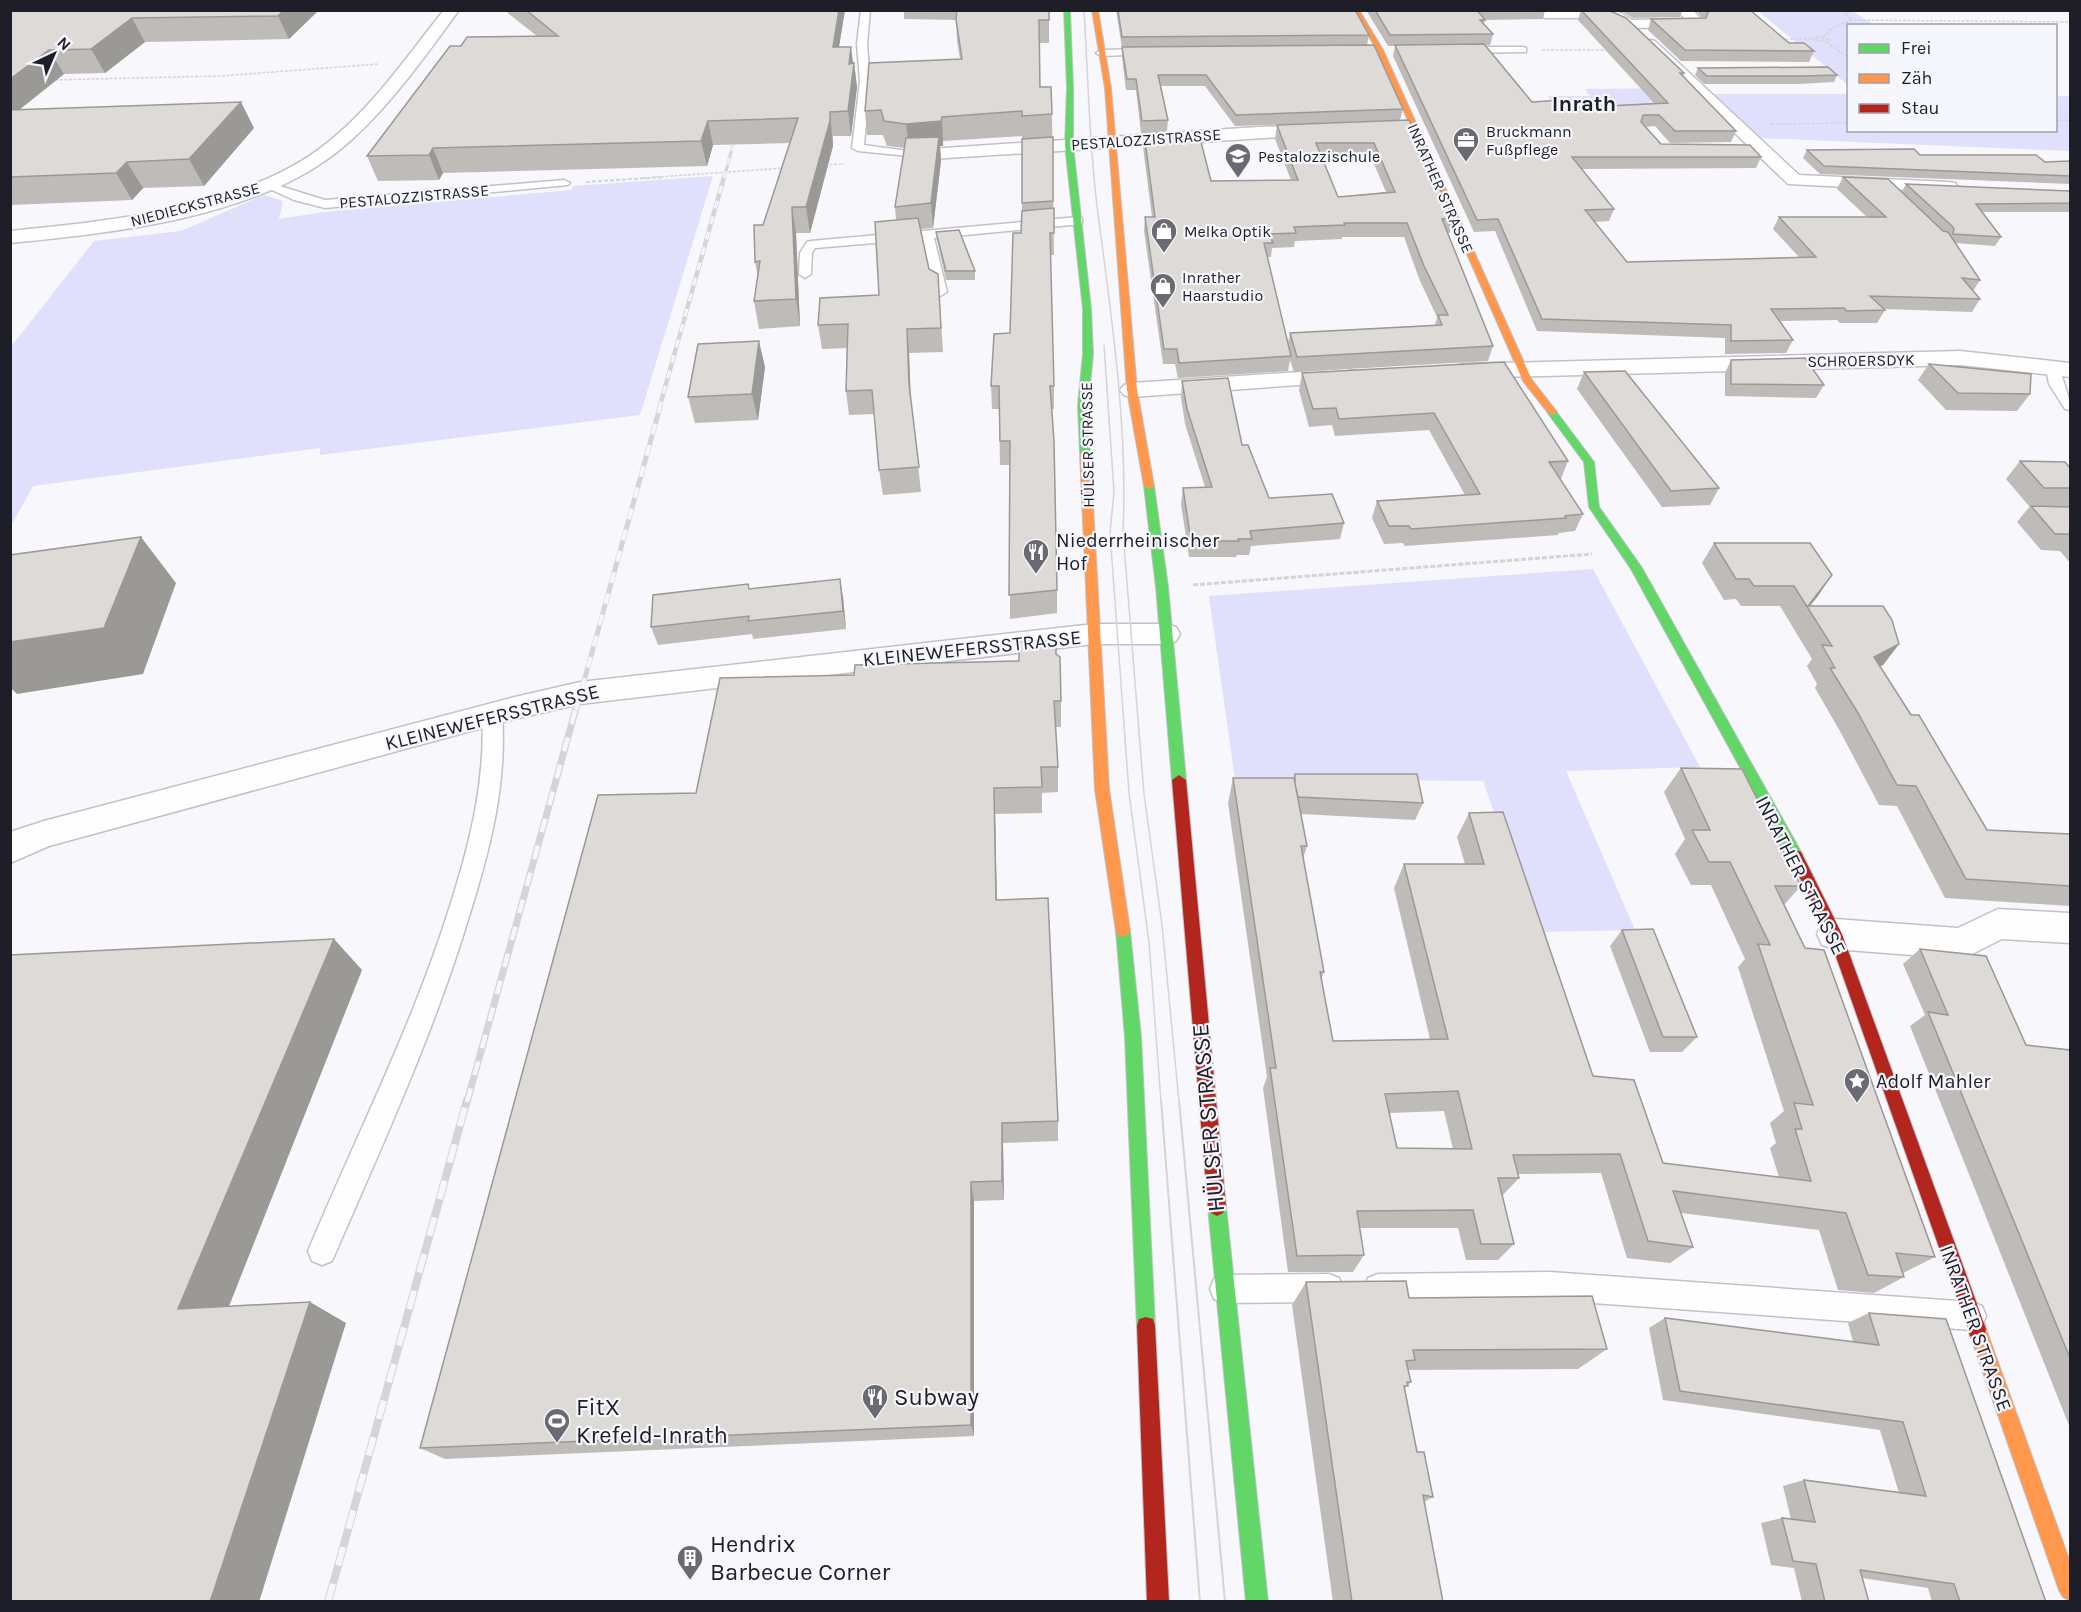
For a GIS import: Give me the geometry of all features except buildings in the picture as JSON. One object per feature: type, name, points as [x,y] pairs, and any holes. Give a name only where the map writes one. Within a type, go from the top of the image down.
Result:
[{"type":"street","name":"NIEDIECKSTRASSE","points":[[10,237],[103,228],[166,216],[267,185],[308,164],[338,144],[362,120],[452,10]]},
{"type":"street","name":"HÜLSER STRASSE","points":[[1067,10],[1070,88],[1069,145],[1087,309],[1088,354],[1083,405],[1102,789],[1125,947],[1133,1037],[1158,1602]]},
{"type":"street","name":"HÜLSER STRASSE","points":[[1095,10],[1108,88],[1132,390],[1150,491],[1162,587],[1224,1289],[1257,1602]]},
{"type":"street","name":"INRATHER STRASSE","points":[[1356,10],[1380,50],[1408,128],[1528,381],[1589,462],[1594,507],[1624,551],[1802,867],[1835,934],[2070,1590]]},
{"type":"street","points":[[1684,10],[1701,30]]},
{"type":"street","points":[[1545,14],[1604,14],[1616,16],[1629,24],[1794,180],[1966,188]]},
{"type":"street","points":[[1629,24],[1701,30]]},
{"type":"street","points":[[1642,37],[1701,30]]},
{"type":"street","points":[[1676,68],[1699,68]]},
{"type":"street","name":"PESTALOZZISTRASSE","points":[[915,155],[1258,132],[1342,129]]},
{"type":"street","points":[[1738,149],[1760,149]]},
{"type":"street","name":"SCHROERSDYK","points":[[1523,368],[1960,358],[2062,369]]},
{"type":"street","points":[[1440,372],[1523,368]]},
{"type":"street","points":[[1132,390],[1368,375]]},
{"type":"street","points":[[1094,634],[1166,634]]},
{"type":"street","name":"KLEINEWEFERSSTRASSE","points":[[10,850],[19,843],[44,834],[492,714],[580,693],[1094,634]]},
{"type":"street","points":[[1835,934],[1962,944],[1998,924],[2070,928]]},
{"type":"lane","points":[[866,10],[862,44],[865,81],[858,148],[915,155]]},
{"type":"lane","points":[[1452,50],[1523,50]]},
{"type":"lane","points":[[1101,53],[1159,52]]},
{"type":"lane","name":"PESTALOZZISTRASSE","points":[[267,185],[325,204],[564,183]]},
{"type":"lane","points":[[1884,184],[1898,198]]},
{"type":"lane","points":[[805,274],[806,253],[811,245],[1078,220]]},
{"type":"lane","points":[[927,234],[940,292]]},
{"type":"lane","name":"SCHROERSDYK","points":[[2062,369],[2056,384],[2070,406]]},
{"type":"lane","points":[[322,1251],[430,1004],[449,950],[486,822],[495,739],[492,714]]},
{"type":"lane","points":[[1224,1289],[1550,1286],[1972,1316]]},
{"type":"path","points":[[1843,10],[1851,20]]},
{"type":"path","points":[[1823,37],[1832,28],[1851,20],[2070,22]]},
{"type":"path","points":[[1774,39],[1823,37],[1831,40],[1826,42]]},
{"type":"path","points":[[1813,39],[1826,42],[1847,56]]},
{"type":"path","points":[[1523,50],[1656,50]]},
{"type":"path","points":[[46,81],[220,76],[410,61]]},
{"type":"path","points":[[1734,123],[1847,123]]},
{"type":"path","points":[[819,166],[843,164]]},
{"type":"path","points":[[564,183],[784,168]]},
{"type":"path","points":[[1162,587],[1624,551]]},
{"type":"shaded area","points":[[1758,11],[1852,11],[1872,24],[1847,24],[1847,84]]},
{"type":"shaded area","points":[[1685,88],[1714,94],[1847,94],[1847,132],[2057,132],[2057,96],[2070,96],[2070,151],[1758,138],[1713,115],[1560,116],[1548,96],[1590,96],[1585,89]]},
{"type":"shaded area","points":[[713,176],[640,415],[320,455],[320,448],[33,486],[11,526],[11,347],[94,241],[181,231],[264,195],[283,201],[279,219],[324,212],[571,190],[573,186]]},
{"type":"shaded area","points":[[1593,569],[1700,767],[1566,771],[1635,930],[1537,932],[1483,781],[1235,779],[1209,596]]},
{"type":"tram line","points":[[1084,10],[1094,182],[1121,410],[1123,533],[1144,794],[1162,925],[1179,1102]]},
{"type":"tram line","points":[[1104,345],[1114,492],[1110,533],[1129,793],[1149,942],[1161,1102]]},
{"type":"tram line","points":[[1161,1100],[1200,1602]]},
{"type":"tram line","points":[[1179,1100],[1225,1602]]},
{"type":"railway","points":[[724,178],[737,130]]},
{"type":"railway","points":[[659,409],[724,177]]},
{"type":"railway","points":[[576,710],[660,407]]},
{"type":"railway","points":[[467,1102],[576,708]]},
{"type":"railway","points":[[328,1602],[467,1100]]},
{"type":"traffic: fast","points":[[1067,10],[1070,88],[1069,145],[1087,309],[1088,354],[1083,405],[1085,453]]},
{"type":"traffic: fast","points":[[1552,412],[1589,462],[1594,507],[1636,568],[1796,856]]},
{"type":"traffic: fast","points":[[1149,486],[1162,587],[1179,780]]},
{"type":"traffic: fast","points":[[1123,931],[1133,1037],[1146,1326]]},
{"type":"traffic: fast","points":[[1217,1207],[1257,1602]]},
{"type":"traffic: slow","points":[[1095,10],[1108,88],[1132,390],[1149,486]]},
{"type":"traffic: slow","points":[[1356,10],[1380,50],[1528,381],[1552,412]]},
{"type":"traffic: slow","points":[[1085,453],[1102,789],[1123,931]]},
{"type":"traffic: slow","points":[[1977,1329],[2070,1590]]},
{"type":"traffic: jam","points":[[1179,780],[1217,1207]]},
{"type":"traffic: jam","points":[[1796,856],[1835,934],[1977,1329]]},
{"type":"traffic: jam","points":[[1146,1326],[1158,1602]]},
{"type":"place","name":"Bruckmann Fußpflege","points":[[1466,163]]},
{"type":"place","name":"Pestalozzischule","points":[[1238,179]]},
{"type":"place","name":"Melka Optik","points":[[1164,254]]},
{"type":"place","name":"Inrather Haarstudio","points":[[1163,309]]},
{"type":"place","name":"Niederrheinischer Hof","points":[[1036,575]]},
{"type":"place","name":"Adolf Mahler","points":[[1857,1104]]},
{"type":"place","name":"Subway","points":[[875,1420]]},
{"type":"place","name":"FitX Krefeld-Inrath","points":[[557,1444]]},
{"type":"place","name":"Hendrix Barbecue Corner","points":[[690,1581]]},
{"type":"district","name":"Inrath","points":[[1584,103]]}]
